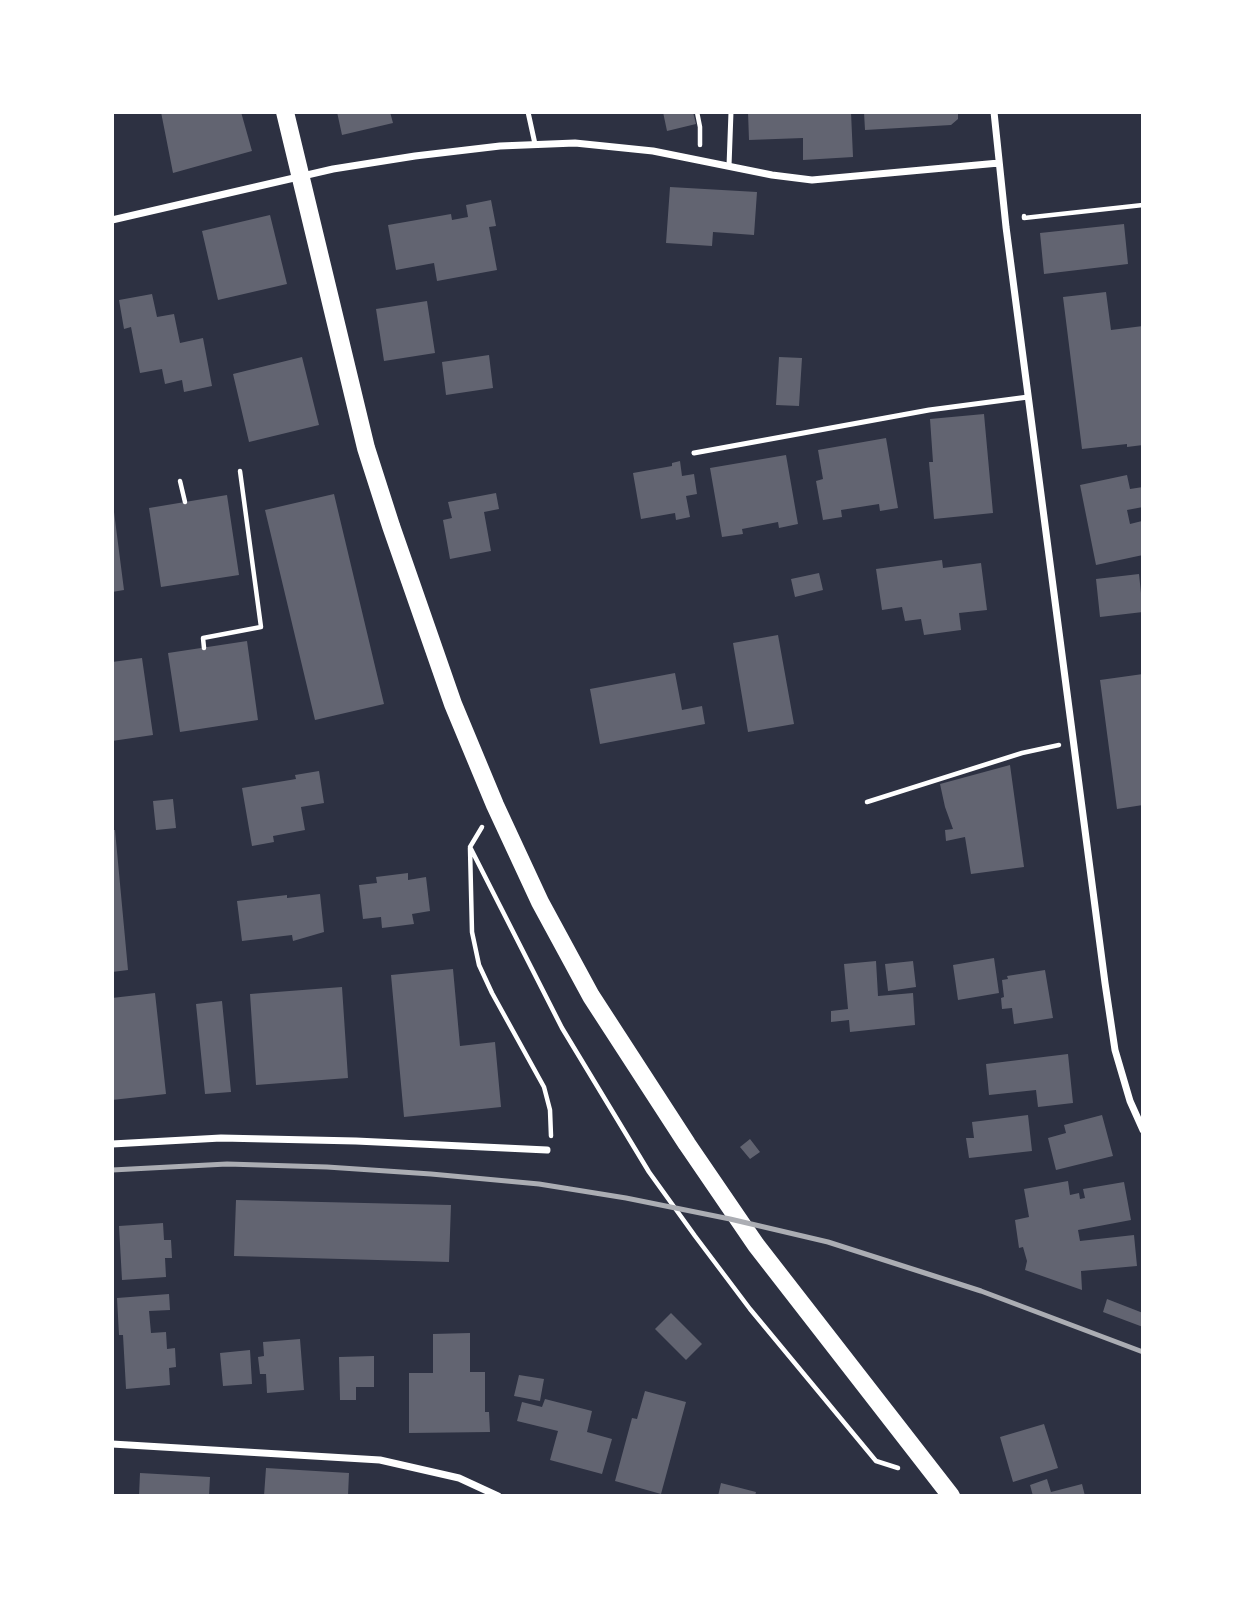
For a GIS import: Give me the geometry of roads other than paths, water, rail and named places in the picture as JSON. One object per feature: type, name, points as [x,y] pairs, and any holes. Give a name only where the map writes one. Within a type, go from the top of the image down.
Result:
[{"type":"main road","points":[[285,112],[366,448],[391,526],[453,704],[495,805],[540,902],[591,996],[756,1245],[951,1496]]},
{"type":"street","points":[[995,112],[1028,397],[1105,983],[1115,1050],[1130,1101],[1143,1130]]},
{"type":"street","points":[[112,220],[302,176],[415,156],[535,144],[575,142],[653,151],[772,175],[812,180],[999,163]]},
{"type":"street","points":[[112,1144],[220,1138],[356,1140],[547,1150]]},
{"type":"street","points":[[112,1444],[380,1460],[459,1478],[498,1496]]},
{"type":"lane","points":[[528,112],[535,144]]},
{"type":"lane","points":[[729,166],[731,112]]},
{"type":"lane","points":[[694,453],[929,410],[1028,397]]},
{"type":"railway","points":[[112,1170],[227,1164],[327,1167],[539,1184],[626,1198],[828,1242],[981,1291],[1143,1352]]}]
